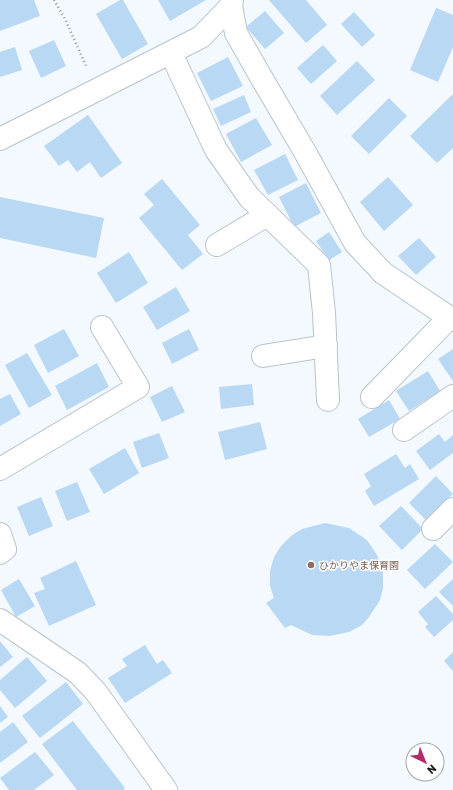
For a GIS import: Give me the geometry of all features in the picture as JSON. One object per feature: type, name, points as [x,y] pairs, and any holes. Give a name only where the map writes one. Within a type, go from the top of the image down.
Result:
[{"type":"street","points":[[0,139],[201,37],[231,3]]},
{"type":"street","points":[[231,3],[236,32],[355,243],[383,273],[451,319],[372,397]]},
{"type":"street","points":[[171,53],[216,150],[249,197],[319,265],[326,346],[328,400]]},
{"type":"street","points":[[217,245],[267,215]]},
{"type":"street","points":[[0,469],[138,387],[102,327]]},
{"type":"street","points":[[263,356],[326,346]]},
{"type":"street","points":[[404,430],[453,396]]},
{"type":"street","points":[[433,529],[453,509]]},
{"type":"street","points":[[0,534],[5,549],[0,553]]},
{"type":"street","points":[[0,620],[78,673],[96,692],[160,788]]},
{"type":"path","points":[[54,0],[65,19],[98,90]]},
{"type":"building","points":[[0,0],[34,0],[40,16],[0,31]]},
{"type":"building","points":[[120,0],[123,0],[148,44],[122,59],[96,14]]},
{"type":"building","points":[[158,0],[206,0],[170,21]]},
{"type":"building","points":[[269,0],[306,0],[327,25],[306,43]]},
{"type":"building","points":[[436,8],[453,15],[453,47],[438,82],[410,70]]},
{"type":"building","points":[[265,11],[284,33],[265,49],[246,27]]},
{"type":"building","points":[[354,12],[375,35],[362,47],[341,24]]},
{"type":"building","points":[[54,40],[66,66],[41,78],[29,51]]},
{"type":"building","points":[[323,45],[337,61],[311,84],[297,68]]},
{"type":"building","points":[[15,47],[22,70],[0,77],[0,52]]},
{"type":"building","points":[[228,57],[243,86],[211,101],[197,73]]},
{"type":"building","points":[[357,61],[375,80],[337,115],[320,96]]},
{"type":"building","points":[[453,94],[453,148],[437,163],[410,136]]},
{"type":"building","points":[[244,95],[251,112],[221,126],[213,109]]},
{"type":"building","points":[[389,98],[407,116],[369,154],[351,136]]},
{"type":"building","points":[[88,115],[122,163],[101,178],[90,162],[77,172],[68,160],[59,166],[44,146]]},
{"type":"building","points":[[256,118],[272,145],[241,162],[226,134]]},
{"type":"building","points":[[285,154],[298,180],[268,195],[254,170]]},
{"type":"building","points":[[388,177],[413,205],[384,231],[360,202]]},
{"type":"building","points":[[162,179],[200,225],[188,235],[203,254],[182,270],[139,218],[154,205],[144,194]]},
{"type":"building","points":[[306,183],[321,213],[294,227],[279,197]]},
{"type":"building","points":[[0,197],[104,218],[96,258],[0,238]]},
{"type":"building","points":[[329,232],[342,252],[329,260],[316,241]]},
{"type":"building","points":[[419,238],[436,257],[416,275],[398,256]]},
{"type":"building","points":[[129,252],[148,283],[116,303],[97,273]]},
{"type":"building","points":[[176,287],[190,311],[157,330],[143,307]]},
{"type":"building","points":[[64,329],[79,356],[48,373],[34,345]]},
{"type":"building","points":[[189,329],[199,350],[172,364],[162,343]]},
{"type":"building","points":[[453,349],[453,381],[438,359]]},
{"type":"building","points":[[27,353],[52,395],[29,408],[5,365]]},
{"type":"building","points":[[97,363],[109,387],[67,410],[55,386]]},
{"type":"building","points":[[428,371],[440,391],[409,411],[396,391]]},
{"type":"building","points":[[252,384],[254,405],[221,409],[219,387]]},
{"type":"building","points":[[172,386],[185,412],[162,422],[150,397]]},
{"type":"building","points":[[10,394],[21,414],[0,426],[0,399]]},
{"type":"building","points":[[389,400],[400,419],[369,437],[358,419]]},
{"type":"building","points":[[260,422],[267,449],[225,460],[218,432]]},
{"type":"building","points":[[159,433],[169,458],[142,468],[133,442]]},
{"type":"building","points":[[439,434],[445,442],[453,435],[453,453],[430,470],[416,451]]},
{"type":"building","points":[[125,448],[139,473],[104,494],[89,469]]},
{"type":"building","points":[[396,454],[405,468],[410,464],[419,479],[374,506],[365,491],[371,486],[364,474]]},
{"type":"building","points":[[436,476],[453,494],[426,520],[409,503]]},
{"type":"building","points":[[77,482],[90,512],[67,521],[55,491]]},
{"type":"building","points":[[41,497],[53,526],[29,536],[17,507]]},
{"type":"building","points":[[401,506],[423,529],[402,550],[379,526]]},
{"type":"building","points":[[325,523],[349,528],[367,540],[377,555],[383,571],[383,588],[380,600],[369,617],[362,625],[349,632],[329,636],[312,635],[291,625],[285,628],[266,603],[274,598],[270,586],[270,571],[274,557],[281,546],[291,536],[302,529]]},
{"type":"building","points":[[435,544],[453,562],[425,589],[407,570]]},
{"type":"building","points":[[76,561],[96,605],[49,626],[34,593],[45,589],[40,578]]},
{"type":"building","points":[[19,579],[35,606],[16,617],[1,590]]},
{"type":"building","points":[[453,579],[453,606],[439,592]]},
{"type":"building","points":[[436,596],[453,614],[453,620],[434,637],[425,627],[428,624],[418,612]]},
{"type":"building","points":[[0,641],[13,657],[0,667]]},
{"type":"building","points":[[145,645],[157,664],[163,660],[172,673],[125,703],[108,678],[127,666],[122,659]]},
{"type":"building","points":[[453,652],[453,671],[444,661]]},
{"type":"building","points":[[27,657],[47,681],[15,708],[0,690],[0,680]]},
{"type":"building","points":[[66,682],[83,704],[40,738],[22,716]]},
{"type":"building","points":[[0,706],[8,717],[0,723]]},
{"type":"building","points":[[73,721],[125,788],[123,790],[77,790],[42,744]]},
{"type":"building","points":[[13,722],[28,742],[0,763],[0,732]]},
{"type":"building","points":[[35,752],[54,775],[34,790],[9,790],[0,778]]},
{"type":"place","name":"ひかりやま保育園","points":[[311,565]]}]
